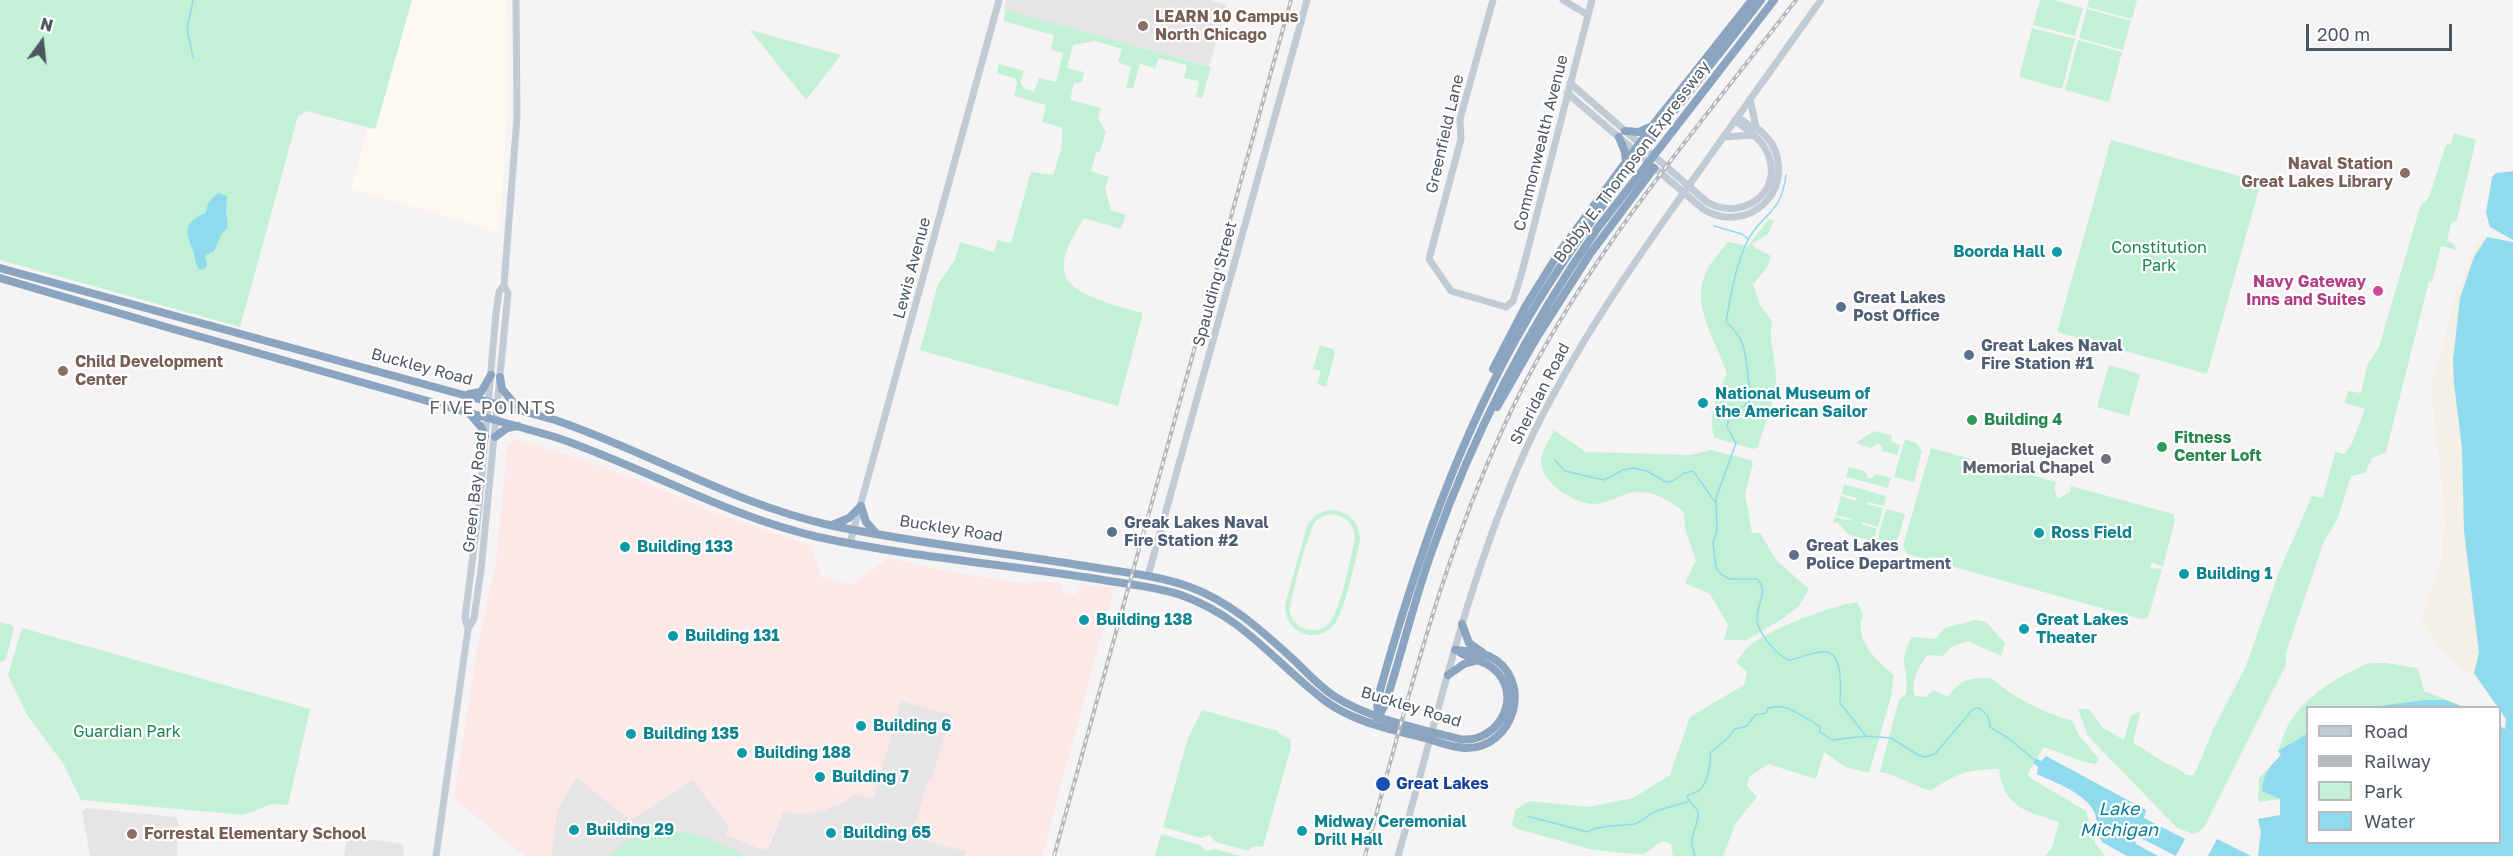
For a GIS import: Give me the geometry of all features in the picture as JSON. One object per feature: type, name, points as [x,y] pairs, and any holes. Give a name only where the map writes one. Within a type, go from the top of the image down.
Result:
[{"type":"highway","points":[[1472,425],[1487,383],[1525,307],[1558,254],[1653,125],[1752,0]]},
{"type":"highway","name":"Bobby E. Thompson Expressway","points":[[1376,725],[1377,701],[1406,596],[1443,490],[1508,353],[1551,281],[1622,180],[1761,0]]},
{"type":"highway","name":"Bobby E. Thompson Expressway","points":[[1378,716],[1385,705],[1419,589],[1441,525],[1484,423],[1547,306],[1571,267],[1630,186],[1774,0]]},
{"type":"highway","points":[[1626,162],[1622,134],[1641,132],[1653,125]]},
{"type":"highway","points":[[1484,423],[1496,409],[1590,254],[1654,168]]},
{"type":"highway","name":"Buckley Road","points":[[0,268],[520,410],[598,436],[753,503],[832,525],[1148,576],[1193,588],[1220,602],[1260,630],[1333,695],[1378,716],[1463,740],[1488,734],[1501,720],[1506,708],[1507,697],[1503,681],[1482,657]]},
{"type":"highway","name":"Buckley Road","points":[[0,278],[173,330],[492,418],[586,447],[749,516],[793,530],[850,543],[1065,573],[1179,594],[1226,616],[1254,637],[1325,701],[1344,712],[1376,725],[1456,747],[1473,747],[1491,741],[1508,724],[1514,711],[1516,698],[1513,684],[1497,661],[1455,650]]},
{"type":"highway","points":[[460,393],[482,392],[496,376],[502,389],[520,410]]},
{"type":"highway","points":[[467,412],[490,437],[507,428],[519,426]]},
{"type":"highway","points":[[749,516],[753,503]]},
{"type":"highway","points":[[832,525],[849,518],[861,506],[866,522],[877,533]]},
{"type":"highway","points":[[1448,675],[1464,664],[1482,657],[1469,643],[1462,624]]},
{"type":"main road","name":"Green Bay Road","points":[[436,856],[468,629],[474,618],[493,403],[508,293],[504,285],[517,117],[516,0]]},
{"type":"main road","name":"Lewis Avenue","points":[[850,543],[999,0]]},
{"type":"main road","name":"Spaulding Street","points":[[1148,576],[1307,0]]},
{"type":"main road","name":"Greenfield Lane","points":[[1493,0],[1460,119],[1461,139],[1429,256],[1437,272],[1454,292],[1503,307],[1511,304],[1516,292]]},
{"type":"main road","points":[[1563,0],[1588,15]]},
{"type":"main road","name":"Commonwealth Avenue","points":[[1516,292],[1592,0]]},
{"type":"main road","name":"Sheridan Road","points":[[1398,856],[1462,624],[1495,524],[1546,409],[1598,317],[1821,0]]},
{"type":"main road","points":[[1570,83],[1637,147],[1707,202],[1725,209],[1737,209],[1749,205],[1760,197],[1770,178],[1768,154],[1755,131],[1750,99]]},
{"type":"main road","points":[[1567,93],[1622,134]]},
{"type":"main road","points":[[1637,147],[1654,168],[1710,213],[1732,218],[1742,217],[1762,206],[1770,196],[1778,175],[1778,163],[1771,143],[1737,119]]},
{"type":"main road","points":[[1724,136],[1755,131]]},
{"type":"shaded area","points":[[412,0],[507,0],[508,107],[499,232],[351,189],[368,127],[376,127]]},
{"type":"shaded area","name":"LEARN 10 Campus North Chicago","points":[[1006,0],[1211,0],[1225,4],[1227,7],[1209,66],[1004,10]]},
{"type":"shaded area","points":[[516,439],[637,479],[718,514],[810,545],[822,577],[852,585],[889,558],[941,570],[1028,584],[1029,582],[1059,582],[1063,584],[1062,589],[1066,593],[1076,595],[1081,584],[1114,588],[1042,856],[965,856],[966,851],[926,840],[927,834],[924,828],[915,825],[928,780],[932,779],[950,714],[901,701],[873,799],[856,794],[824,811],[783,812],[765,851],[726,835],[729,826],[693,780],[630,820],[576,777],[557,811],[551,856],[525,856],[498,835],[454,798],[477,650],[496,562],[508,444]]},
{"type":"shaded area","points":[[901,701],[950,714],[932,779],[928,781],[915,825],[924,828],[927,834],[926,840],[966,851],[965,856],[551,856],[557,811],[576,776],[630,820],[693,780],[729,826],[768,849],[783,812],[810,813],[840,804],[856,794],[873,799]]},
{"type":"shaded area","name":"Forrestal Elementary School","points":[[87,808],[176,817],[178,820],[177,856],[90,856],[82,812]]},
{"type":"shaded area","points":[[347,836],[402,844],[403,856],[344,856]]},
{"type":"green space","points":[[0,0],[412,0],[376,127],[374,129],[306,111],[298,116],[240,327],[0,260]]},
{"type":"green space","points":[[2040,0],[2054,0],[2083,8],[2075,36],[2033,25]]},
{"type":"green space","points":[[2089,0],[2137,0],[2132,19],[2087,7]]},
{"type":"green space","points":[[2087,9],[2131,21],[2123,50],[2079,38]]},
{"type":"green space","points":[[1006,10],[1211,67],[1202,98],[1196,97],[1199,81],[1184,78],[1187,65],[1159,58],[1155,68],[1140,64],[1133,88],[1126,88],[1131,67],[1118,62],[1122,49],[1095,41],[1073,45],[1067,68],[1084,72],[1082,82],[1074,83],[1070,100],[1101,108],[1098,118],[1106,132],[1091,171],[1109,177],[1105,188],[1111,210],[1126,215],[1121,229],[1084,218],[1067,249],[1064,270],[1067,279],[1084,293],[1096,299],[1143,313],[1118,406],[920,350],[938,284],[955,260],[960,242],[994,252],[998,240],[1011,243],[1031,172],[1053,175],[1061,150],[1063,128],[1042,122],[1046,105],[1014,96],[1016,79],[997,73],[999,64],[1021,70],[1024,72],[1020,82],[1025,89],[1034,92],[1039,78],[1056,82],[1063,53],[1051,50],[1054,35],[1003,21]]},
{"type":"green space","points":[[2032,28],[2075,39],[2062,89],[2019,77]]},
{"type":"green space","points":[[750,30],[841,55],[806,100]]},
{"type":"green space","points":[[2078,40],[2122,52],[2109,102],[2065,90]]},
{"type":"green space","points":[[2454,133],[2476,140],[2457,220],[2451,223],[2447,241],[2453,243],[2457,250],[2441,246],[2432,282],[2429,281],[2386,452],[2372,458],[2365,473],[2351,476],[2337,520],[2324,541],[2286,653],[2286,665],[2204,827],[2192,834],[2176,827],[2088,736],[2078,709],[2089,709],[2103,728],[2124,740],[2131,715],[2140,712],[2133,743],[2186,775],[2194,775],[2214,728],[2246,666],[2279,572],[2312,496],[2323,498],[2335,452],[2344,454],[2352,443],[2365,409],[2345,403],[2348,391],[2361,393],[2367,366],[2379,347],[2420,207],[2429,197],[2446,145],[2451,144]]},
{"type":"green space","name":"Constitution Park","points":[[2111,140],[2261,182],[2207,374],[2057,332]]},
{"type":"green space","points":[[1769,219],[1774,220],[1768,234],[1752,244],[1771,256],[1767,268],[1753,284],[1760,305],[1772,321],[1771,335],[1776,371],[1772,404],[1758,447],[1754,449],[1715,438],[1712,414],[1727,374],[1706,321],[1701,295],[1708,268],[1728,242],[1748,246]]},
{"type":"green space","points":[[1320,345],[1333,349],[1335,353],[1326,387],[1317,384],[1321,371],[1313,369]]},
{"type":"green space","points":[[2109,365],[2140,374],[2129,416],[2097,407]]},
{"type":"green space","points":[[1554,430],[1586,452],[1691,455],[1711,450],[1751,460],[1753,464],[1745,493],[1752,533],[1760,533],[1777,561],[1809,589],[1799,606],[1781,620],[1746,640],[1724,640],[1728,625],[1710,594],[1685,583],[1696,560],[1685,529],[1684,512],[1663,498],[1650,493],[1632,493],[1593,504],[1576,500],[1559,490],[1546,476],[1541,460],[1544,448]]},
{"type":"green space","points":[[1874,431],[1892,436],[1891,442],[1900,445],[1897,455],[1882,451],[1878,443],[1871,448],[1856,443]]},
{"type":"green space","points":[[1905,439],[1916,443],[1922,451],[1914,482],[1894,477]]},
{"type":"green space","name":"Ross Field","points":[[1931,448],[2056,482],[2054,488],[2058,499],[2070,492],[2071,486],[2173,514],[2175,520],[2163,567],[2152,562],[2150,568],[2162,569],[2148,618],[2141,619],[1907,554],[1903,546]]},
{"type":"green space","points":[[1849,467],[1864,471],[1868,478],[1876,474],[1891,478],[1888,488],[1846,477]]},
{"type":"green space","points":[[1844,484],[1886,496],[1884,506],[1868,502],[1867,504],[1883,508],[1878,527],[1862,522],[1861,524],[1877,529],[1873,542],[1848,534],[1837,522],[1833,524],[1835,517],[1851,521],[1851,519],[1836,515],[1841,496],[1856,501],[1857,498],[1842,494]]},
{"type":"green space","points":[[1886,509],[1905,514],[1896,545],[1889,550],[1875,547]]},
{"type":"green space","points":[[1327,510],[1346,514],[1358,527],[1360,540],[1338,619],[1326,631],[1313,635],[1304,634],[1290,624],[1285,605],[1307,526],[1315,516]],"holes":[[[1327,515],[1337,515],[1350,523],[1355,537],[1345,582],[1332,619],[1322,628],[1309,630],[1297,624],[1290,612],[1296,581],[1315,522]]]},
{"type":"green space","points":[[1857,602],[1863,615],[1861,632],[1868,648],[1894,675],[1891,697],[1869,773],[1845,767],[1824,752],[1816,779],[1768,764],[1749,777],[1747,786],[1757,797],[1736,823],[1723,856],[1673,856],[1671,844],[1663,841],[1644,854],[1589,849],[1518,829],[1512,825],[1515,810],[1530,801],[1588,807],[1633,798],[1670,775],[1690,717],[1744,685],[1747,672],[1736,662],[1748,647],[1770,633],[1800,619]]},
{"type":"green space","points":[[1975,620],[1986,622],[2005,643],[2001,656],[1968,641],[1951,647],[1943,656],[1927,655],[1914,680],[1915,696],[1925,697],[1934,690],[1948,697],[1962,682],[1991,678],[2029,704],[2072,721],[2079,735],[2099,759],[2096,764],[2084,762],[2044,747],[2028,773],[2029,777],[2086,811],[2095,843],[2105,856],[2045,856],[2052,848],[2059,822],[2027,811],[2012,800],[2006,793],[1999,769],[1963,773],[1931,791],[1880,772],[1899,700],[1906,694],[1904,660],[1912,637],[1936,639],[1944,628]]},
{"type":"green space","points":[[0,622],[12,625],[14,628],[6,659],[2,662],[0,662]]},
{"type":"green space","name":"Guardian Park","points":[[22,628],[310,709],[288,805],[272,804],[243,815],[81,800],[64,765],[26,713],[8,675]]},
{"type":"green space","points":[[2370,663],[2418,668],[2424,691],[2462,706],[2306,706],[2306,781],[2280,799],[2258,802],[2259,778],[2281,755],[2278,751],[2295,715],[2313,696],[2346,674]]},
{"type":"green space","points":[[1202,710],[1278,731],[1290,739],[1291,747],[1263,847],[1254,846],[1248,851],[1216,842],[1209,835],[1201,838],[1163,827],[1188,738]]},
{"type":"green space","points":[[653,827],[698,835],[740,852],[743,856],[609,856],[639,832]]},
{"type":"green space","points":[[1161,834],[1200,845],[1206,851],[1214,849],[1241,856],[1155,856]]},
{"type":"sand","points":[[2483,236],[2498,240],[2513,730],[2505,729],[2501,706],[2443,650],[2421,618],[2443,557],[2442,539],[2446,523],[2431,388],[2458,288],[2461,286],[2473,248]]},
{"type":"water","points":[[2513,171],[2513,240],[2490,227],[2486,213],[2492,177],[2496,173]]},
{"type":"water","points":[[218,193],[227,196],[228,227],[221,235],[214,251],[205,256],[207,265],[205,269],[200,270],[188,236],[188,227],[193,220],[205,213],[209,202]]},
{"type":"water","points":[[2487,237],[2513,242],[2513,856],[2258,856],[2261,832],[2258,819],[2280,815],[2280,799],[2262,791],[2265,775],[2281,755],[2278,751],[2306,735],[2306,844],[2501,844],[2501,727],[2505,729],[2506,719],[2501,712],[2501,706],[2497,706],[2474,673],[2479,653],[2464,531],[2462,448],[2454,384],[2453,360],[2460,298],[2474,257]]},
{"type":"water","points":[[2425,700],[2445,700],[2461,706],[2379,706]]},
{"type":"water","name":"Lake Michigan","points":[[2046,756],[2146,810],[2144,818],[2185,839],[2176,856],[2135,835],[2136,844],[2158,856],[2127,856],[2102,842],[2095,814],[2085,800],[2070,789],[2037,774],[2038,767],[2033,763],[2036,758],[2041,761]]},
{"type":"water","points":[[2217,839],[2251,856],[2208,856]]},
{"type":"waterway","points":[[193,0],[187,29],[193,57]]},
{"type":"waterway","points":[[1786,175],[1784,188],[1776,205],[1755,229],[1744,247],[1734,278],[1726,322],[1735,331],[1744,348],[1752,397],[1748,403],[1729,416],[1727,427],[1736,443],[1716,498],[1717,532],[1713,543],[1716,568],[1730,579],[1757,579],[1761,584],[1758,624],[1768,642],[1783,657],[1788,660],[1821,652],[1829,652],[1834,656],[1840,671],[1840,703],[1866,736],[1891,738],[1925,757],[1935,754],[1973,709],[1979,708],[1988,716],[1990,727],[2008,738],[2036,761]]},
{"type":"waterway","points":[[1714,226],[1742,234],[1748,239]]},
{"type":"waterway","points":[[1555,460],[1565,471],[1604,480],[1623,470],[1633,468],[1647,471],[1666,482],[1693,471],[1715,502]]},
{"type":"waterway","points":[[1695,856],[1692,840],[1698,814],[1687,796],[1703,787],[1707,777],[1710,753],[1735,729],[1747,726],[1755,715],[1766,713],[1768,708],[1783,707],[1816,723],[1820,727],[1820,732],[1832,740],[1867,736]]},
{"type":"waterway","points":[[1527,816],[1588,832],[1604,827],[1634,824],[1655,812],[1687,802]]},
{"type":"railway","points":[[1054,856],[1291,0]]},
{"type":"railway","points":[[1365,856],[1415,674],[1452,555],[1498,438],[1526,381],[1554,330],[1618,232],[1796,0]]},
{"type":"place","name":"LEARN 10 Campus North Chicago","points":[[1143,26]]},
{"type":"place","name":"Naval Station Great Lakes Library","points":[[2405,173]]},
{"type":"place","name":"Boorda Hall","points":[[2057,252]]},
{"type":"place","name":"Navy Gateway Inns and Suites","points":[[2378,291]]},
{"type":"place","name":"Great Lakes Post Office","points":[[1841,307]]},
{"type":"place","name":"Great Lakes Naval Fire Station #1","points":[[1969,355]]},
{"type":"place","name":"Child Development Center","points":[[63,371]]},
{"type":"place","name":"National Museum of the American Sailor","points":[[1703,403]]},
{"type":"place","name":"Building 4","points":[[1972,420]]},
{"type":"place","name":"Fitness Center Loft","points":[[2162,447]]},
{"type":"place","name":"Bluejacket Memorial Chapel","points":[[2106,459]]},
{"type":"place","name":"Greak Lakes Naval Fire Station #2","points":[[1112,532]]},
{"type":"place","name":"Ross Field","points":[[2039,533]]},
{"type":"place","name":"Building 133","points":[[625,547]]},
{"type":"place","name":"Great Lakes Police Department","points":[[1794,555]]},
{"type":"place","name":"Building 1","points":[[2184,574]]},
{"type":"place","name":"Building 138","points":[[1084,620]]},
{"type":"place","name":"Great Lakes Theater","points":[[2024,629]]},
{"type":"place","name":"Building 131","points":[[673,636]]},
{"type":"place","name":"Building 6","points":[[861,726]]},
{"type":"place","name":"Building 135","points":[[631,734]]},
{"type":"place","name":"Building 188","points":[[742,753]]},
{"type":"place","name":"Building 7","points":[[820,777]]},
{"type":"place","name":"Great Lakes","points":[[1383,784]]},
{"type":"place","name":"Building 29","points":[[574,830]]},
{"type":"place","name":"Midway Ceremonial Drill Hall","points":[[1302,831]]},
{"type":"place","name":"Building 65","points":[[831,833]]},
{"type":"place","name":"Forrestal Elementary School","points":[[132,834]]},
{"type":"district","name":"FIVE POINTS","points":[[493,408]]}]
